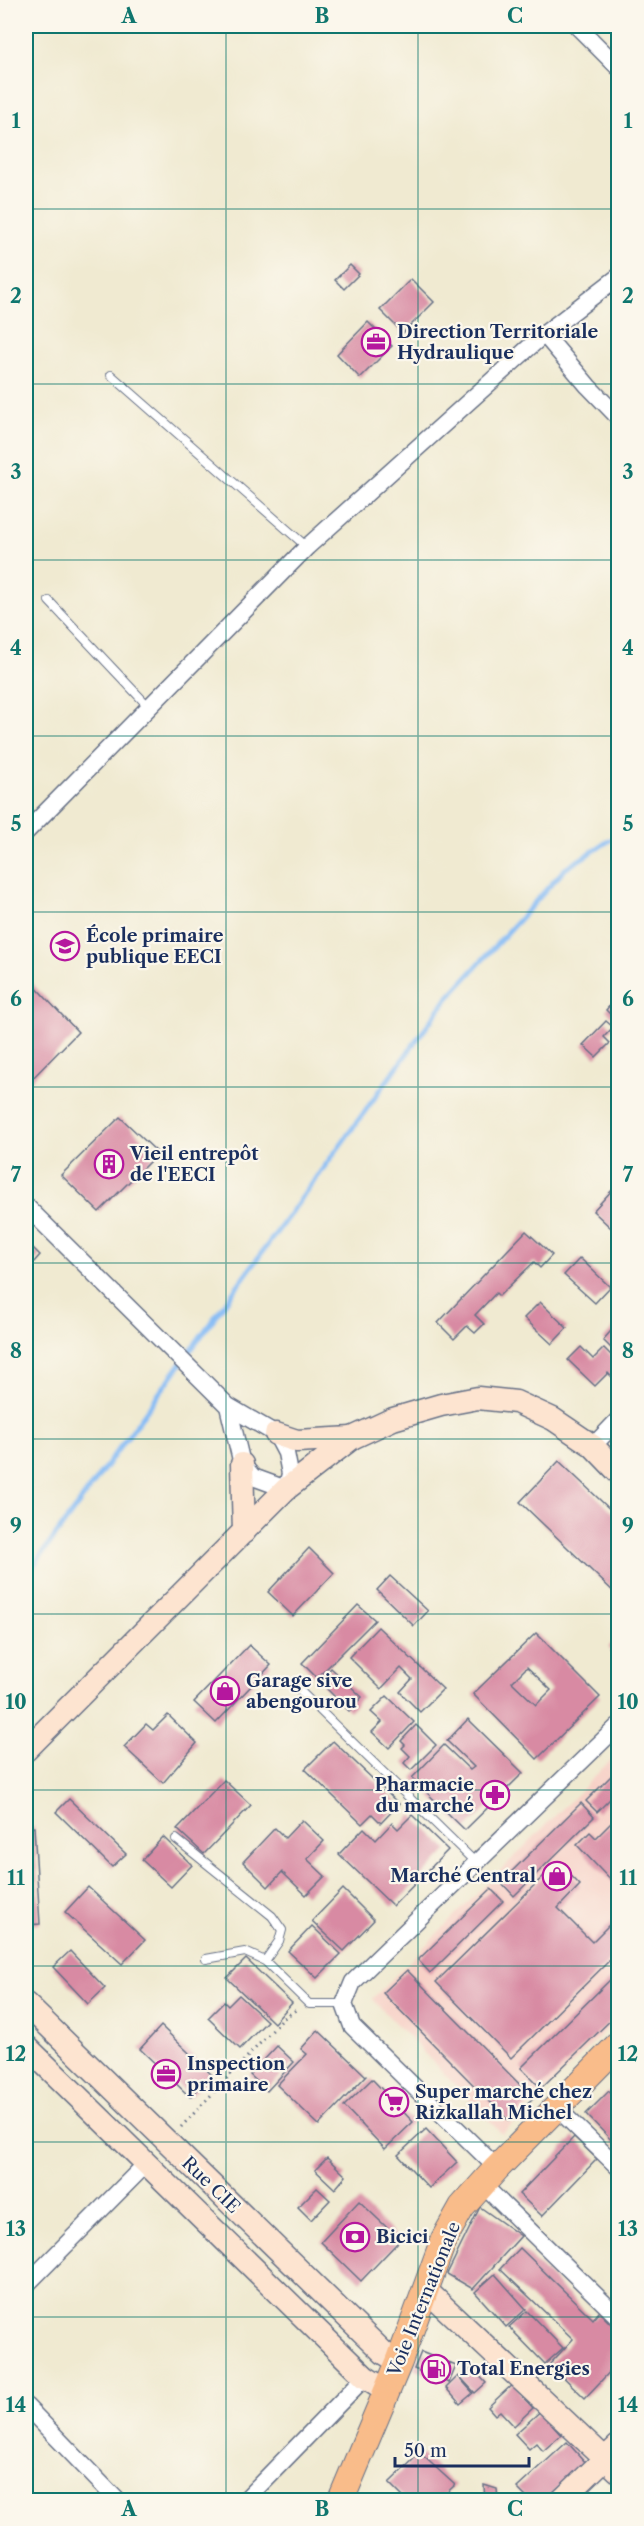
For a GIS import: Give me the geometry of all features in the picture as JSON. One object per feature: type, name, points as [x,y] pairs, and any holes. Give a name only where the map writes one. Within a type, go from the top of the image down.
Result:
[{"type":"main road","name":"Voie Internationale","points":[[341,2500],[399,2362],[444,2239],[462,2207],[489,2176],[618,2045]]},
{"type":"street","points":[[577,26],[618,68]]},
{"type":"street","points":[[26,832],[307,547],[544,334],[618,277]]},
{"type":"street","points":[[544,334],[618,417]]},
{"type":"street","points":[[26,1206],[228,1406],[276,1434],[297,1441],[352,1438]]},
{"type":"street","points":[[26,1750],[286,1489],[352,1438],[393,1419],[441,1405],[478,1398],[516,1402],[553,1419],[593,1446],[618,1472]]},
{"type":"street","points":[[228,1406],[242,1464],[244,1532]]},
{"type":"street","points":[[593,1446],[618,1420]]},
{"type":"street","points":[[276,1434],[286,1453],[290,1474],[286,1489]]},
{"type":"street","points":[[242,1464],[252,1476],[286,1489]]},
{"type":"street","points":[[618,1726],[354,1982],[344,2004],[352,2026],[618,2317]]},
{"type":"street","name":"Rue CIE","points":[[26,2004],[384,2353],[399,2362]]},
{"type":"street","name":"Rue CIE","points":[[26,2046],[148,2162],[365,2377],[387,2391]]},
{"type":"street","points":[[557,2108],[618,2167]]},
{"type":"street","points":[[26,2285],[148,2162]]},
{"type":"street","points":[[425,2289],[614,2458],[562,2500]]},
{"type":"street","points":[[244,2500],[365,2377]]},
{"type":"street","points":[[26,2406],[117,2500]]},
{"type":"lane","points":[[111,375],[307,547]]},
{"type":"lane","points":[[50,601],[149,707]]},
{"type":"lane","points":[[292,1683],[476,1863]]},
{"type":"lane","points":[[176,1839],[272,1916],[282,1930],[279,1941],[265,1961]]},
{"type":"lane","points":[[206,1959],[245,1952],[265,1961],[309,2004],[344,2004]]},
{"type":"path","points":[[167,2141],[284,2018],[309,2004]]},
{"type":"shaded area","name":"Marché Central","points":[[618,1753],[618,2018],[502,2134],[372,1999]]},
{"type":"building","points":[[350,265],[359,274],[344,289],[335,280]]},
{"type":"building","points":[[411,279],[434,302],[403,333],[380,310]]},
{"type":"building","points":[[368,322],[392,346],[360,378],[337,354]]},
{"type":"building","points":[[26,977],[78,1032],[26,1085]]},
{"type":"building","points":[[618,996],[618,1022],[606,1010]]},
{"type":"building","points":[[606,1021],[613,1027],[604,1037],[610,1043],[596,1057],[583,1045]]},
{"type":"building","name":"Vieil entrepôt de l'EECI","points":[[120,1117],[158,1153],[99,1212],[61,1175]]},
{"type":"building","points":[[615,1187],[618,1191],[618,1221],[611,1228],[593,1211]]},
{"type":"building","points":[[526,1231],[552,1255],[540,1268],[534,1262],[499,1296],[496,1293],[475,1315],[484,1324],[475,1333],[467,1326],[454,1339],[438,1323]]},
{"type":"building","points":[[26,1241],[40,1255],[26,1271]]},
{"type":"building","points":[[580,1258],[610,1287],[595,1303],[564,1275]]},
{"type":"building","points":[[540,1302],[567,1328],[552,1344],[524,1318]]},
{"type":"building","points":[[618,1323],[618,1355],[603,1340]]},
{"type":"building","points":[[581,1347],[593,1359],[604,1348],[618,1362],[618,1373],[613,1378],[608,1373],[595,1386],[568,1360]]},
{"type":"building","points":[[559,1461],[618,1517],[618,1596],[520,1502]]},
{"type":"building","points":[[309,1548],[334,1573],[293,1616],[268,1592]]},
{"type":"building","points":[[390,1576],[428,1611],[414,1626],[377,1590]]},
{"type":"building","points":[[358,1605],[375,1620],[317,1678],[302,1663]]},
{"type":"building","points":[[378,1627],[443,1689],[420,1712],[400,1692],[412,1679],[401,1668],[381,1689],[349,1657]]},
{"type":"building","points":[[536,1633],[600,1697],[537,1759],[473,1694]],"holes":[[[527,1667],[551,1690],[536,1705],[512,1682]]]},
{"type":"building","points":[[618,1637],[618,1657],[609,1647]]},
{"type":"building","points":[[249,1645],[271,1665],[216,1723],[194,1702]]},
{"type":"building","points":[[331,1668],[362,1697],[349,1711],[319,1681]]},
{"type":"building","points":[[387,1696],[414,1722],[389,1748],[372,1732],[382,1722],[371,1712]]},
{"type":"building","points":[[168,1715],[197,1743],[163,1783],[124,1747],[146,1724],[153,1730]]},
{"type":"building","points":[[468,1719],[523,1773],[465,1830],[412,1778],[444,1745],[470,1770],[474,1767],[447,1741]]},
{"type":"building","points":[[416,1725],[436,1745],[411,1770],[404,1763],[410,1756],[402,1748],[405,1745],[401,1741]]},
{"type":"building","points":[[333,1741],[399,1804],[381,1823],[372,1814],[362,1824],[305,1769]]},
{"type":"building","points":[[618,1769],[618,1791],[597,1812],[586,1801]]},
{"type":"building","points":[[224,1780],[251,1805],[204,1854],[177,1829]]},
{"type":"building","points":[[69,1799],[126,1854],[112,1867],[56,1812]]},
{"type":"building","points":[[581,1803],[594,1817],[514,1896],[501,1882]]},
{"type":"building","points":[[412,1815],[448,1850],[393,1906],[339,1854],[364,1828],[376,1840],[392,1823],[398,1829]]},
{"type":"building","points":[[618,1816],[618,1888],[577,1845],[590,1832],[596,1838]]},
{"type":"building","points":[[302,1820],[324,1841],[307,1859],[325,1876],[306,1895],[282,1872],[268,1887],[243,1862],[275,1828],[285,1838]]},
{"type":"building","points":[[34,1827],[40,1924],[26,1925],[26,1828]]},
{"type":"building","points":[[163,1837],[192,1865],[171,1887],[142,1860]]},
{"type":"building","points":[[558,1862],[580,1885],[558,1908],[592,1942],[614,1920],[618,1924],[618,1952],[511,2058],[436,1982]]},
{"type":"building","points":[[88,1887],[145,1940],[122,1964],[65,1912]]},
{"type":"building","points":[[343,1889],[374,1920],[344,1951],[312,1921]]},
{"type":"building","points":[[491,1889],[503,1901],[430,1973],[418,1960]]},
{"type":"building","points":[[312,1926],[341,1954],[317,1978],[288,1951]]},
{"type":"building","points":[[70,1951],[105,1988],[88,2004],[53,1967]]},
{"type":"building","points":[[246,1959],[292,2003],[274,2023],[227,1978]]},
{"type":"building","points":[[407,1970],[533,2098],[509,2121],[383,1993]]},
{"type":"building","points":[[618,1972],[618,2013],[541,2088],[521,2068]]},
{"type":"building","points":[[239,1995],[267,2021],[240,2049],[208,2018],[224,2002],[228,2006]]},
{"type":"building","points":[[161,2026],[212,2075],[190,2097],[140,2049]]},
{"type":"building","points":[[318,2030],[366,2076],[319,2125],[277,2085],[307,2054],[301,2049]]},
{"type":"building","points":[[277,2046],[294,2062],[267,2091],[250,2075]]},
{"type":"building","points":[[372,2079],[413,2122],[385,2149],[344,2106]]},
{"type":"building","points":[[609,2091],[618,2102],[618,2147],[586,2114]]},
{"type":"building","points":[[426,2129],[457,2162],[429,2188],[398,2155]]},
{"type":"building","points":[[574,2137],[597,2159],[542,2216],[519,2194]]},
{"type":"building","points":[[327,2158],[346,2176],[335,2189],[315,2170]]},
{"type":"building","points":[[317,2188],[330,2200],[311,2220],[298,2207]]},
{"type":"building","points":[[359,2201],[400,2240],[361,2281],[321,2242]]},
{"type":"building","points":[[480,2207],[521,2236],[473,2289],[447,2274]]},
{"type":"building","points":[[520,2248],[593,2319],[599,2312],[618,2331],[618,2363],[585,2398],[550,2364],[573,2339],[500,2269]]},
{"type":"building","points":[[495,2274],[526,2309],[506,2327],[475,2292]]},
{"type":"building","points":[[527,2311],[563,2348],[545,2364],[509,2327]]},
{"type":"building","points":[[421,2352],[456,2366],[449,2383],[414,2369]]},
{"type":"building","points":[[472,2368],[486,2383],[475,2393],[461,2378]]},
{"type":"building","points":[[458,2376],[473,2393],[460,2404],[446,2388]]},
{"type":"building","points":[[516,2381],[520,2393],[533,2408],[514,2426],[500,2411],[495,2415],[488,2407]]},
{"type":"building","points":[[544,2408],[556,2421],[552,2425],[561,2435],[543,2451],[536,2443],[529,2449],[515,2434]]},
{"type":"building","points":[[567,2442],[586,2463],[544,2500],[529,2500],[517,2488]]},
{"type":"building","points":[[420,2453],[455,2485],[439,2500],[406,2500],[389,2483]]},
{"type":"building","points":[[484,2485],[497,2489],[498,2500],[485,2500]]},
{"type":"waterway","points":[[26,1576],[446,1000],[565,869],[618,835]]},
{"type":"place","name":"Direction Territoriale Hydraulique","points":[[376,342]]},
{"type":"place","name":"École primaire publique EECI","points":[[65,946]]},
{"type":"place","name":"Vieil entrepôt de l'EECI","points":[[109,1164]]},
{"type":"place","name":"Garage sive abengourou","points":[[225,1691]]},
{"type":"place","name":"Pharmacie du marché","points":[[495,1795]]},
{"type":"place","name":"Marché Central","points":[[557,1876]]},
{"type":"place","name":"Inspection primaire","points":[[166,2074]]},
{"type":"place","name":"Super marché chez Rizkallah Michel","points":[[394,2102]]},
{"type":"place","name":"Bicici","points":[[355,2237]]},
{"type":"place","name":"Total Energies","points":[[436,2369]]}]
